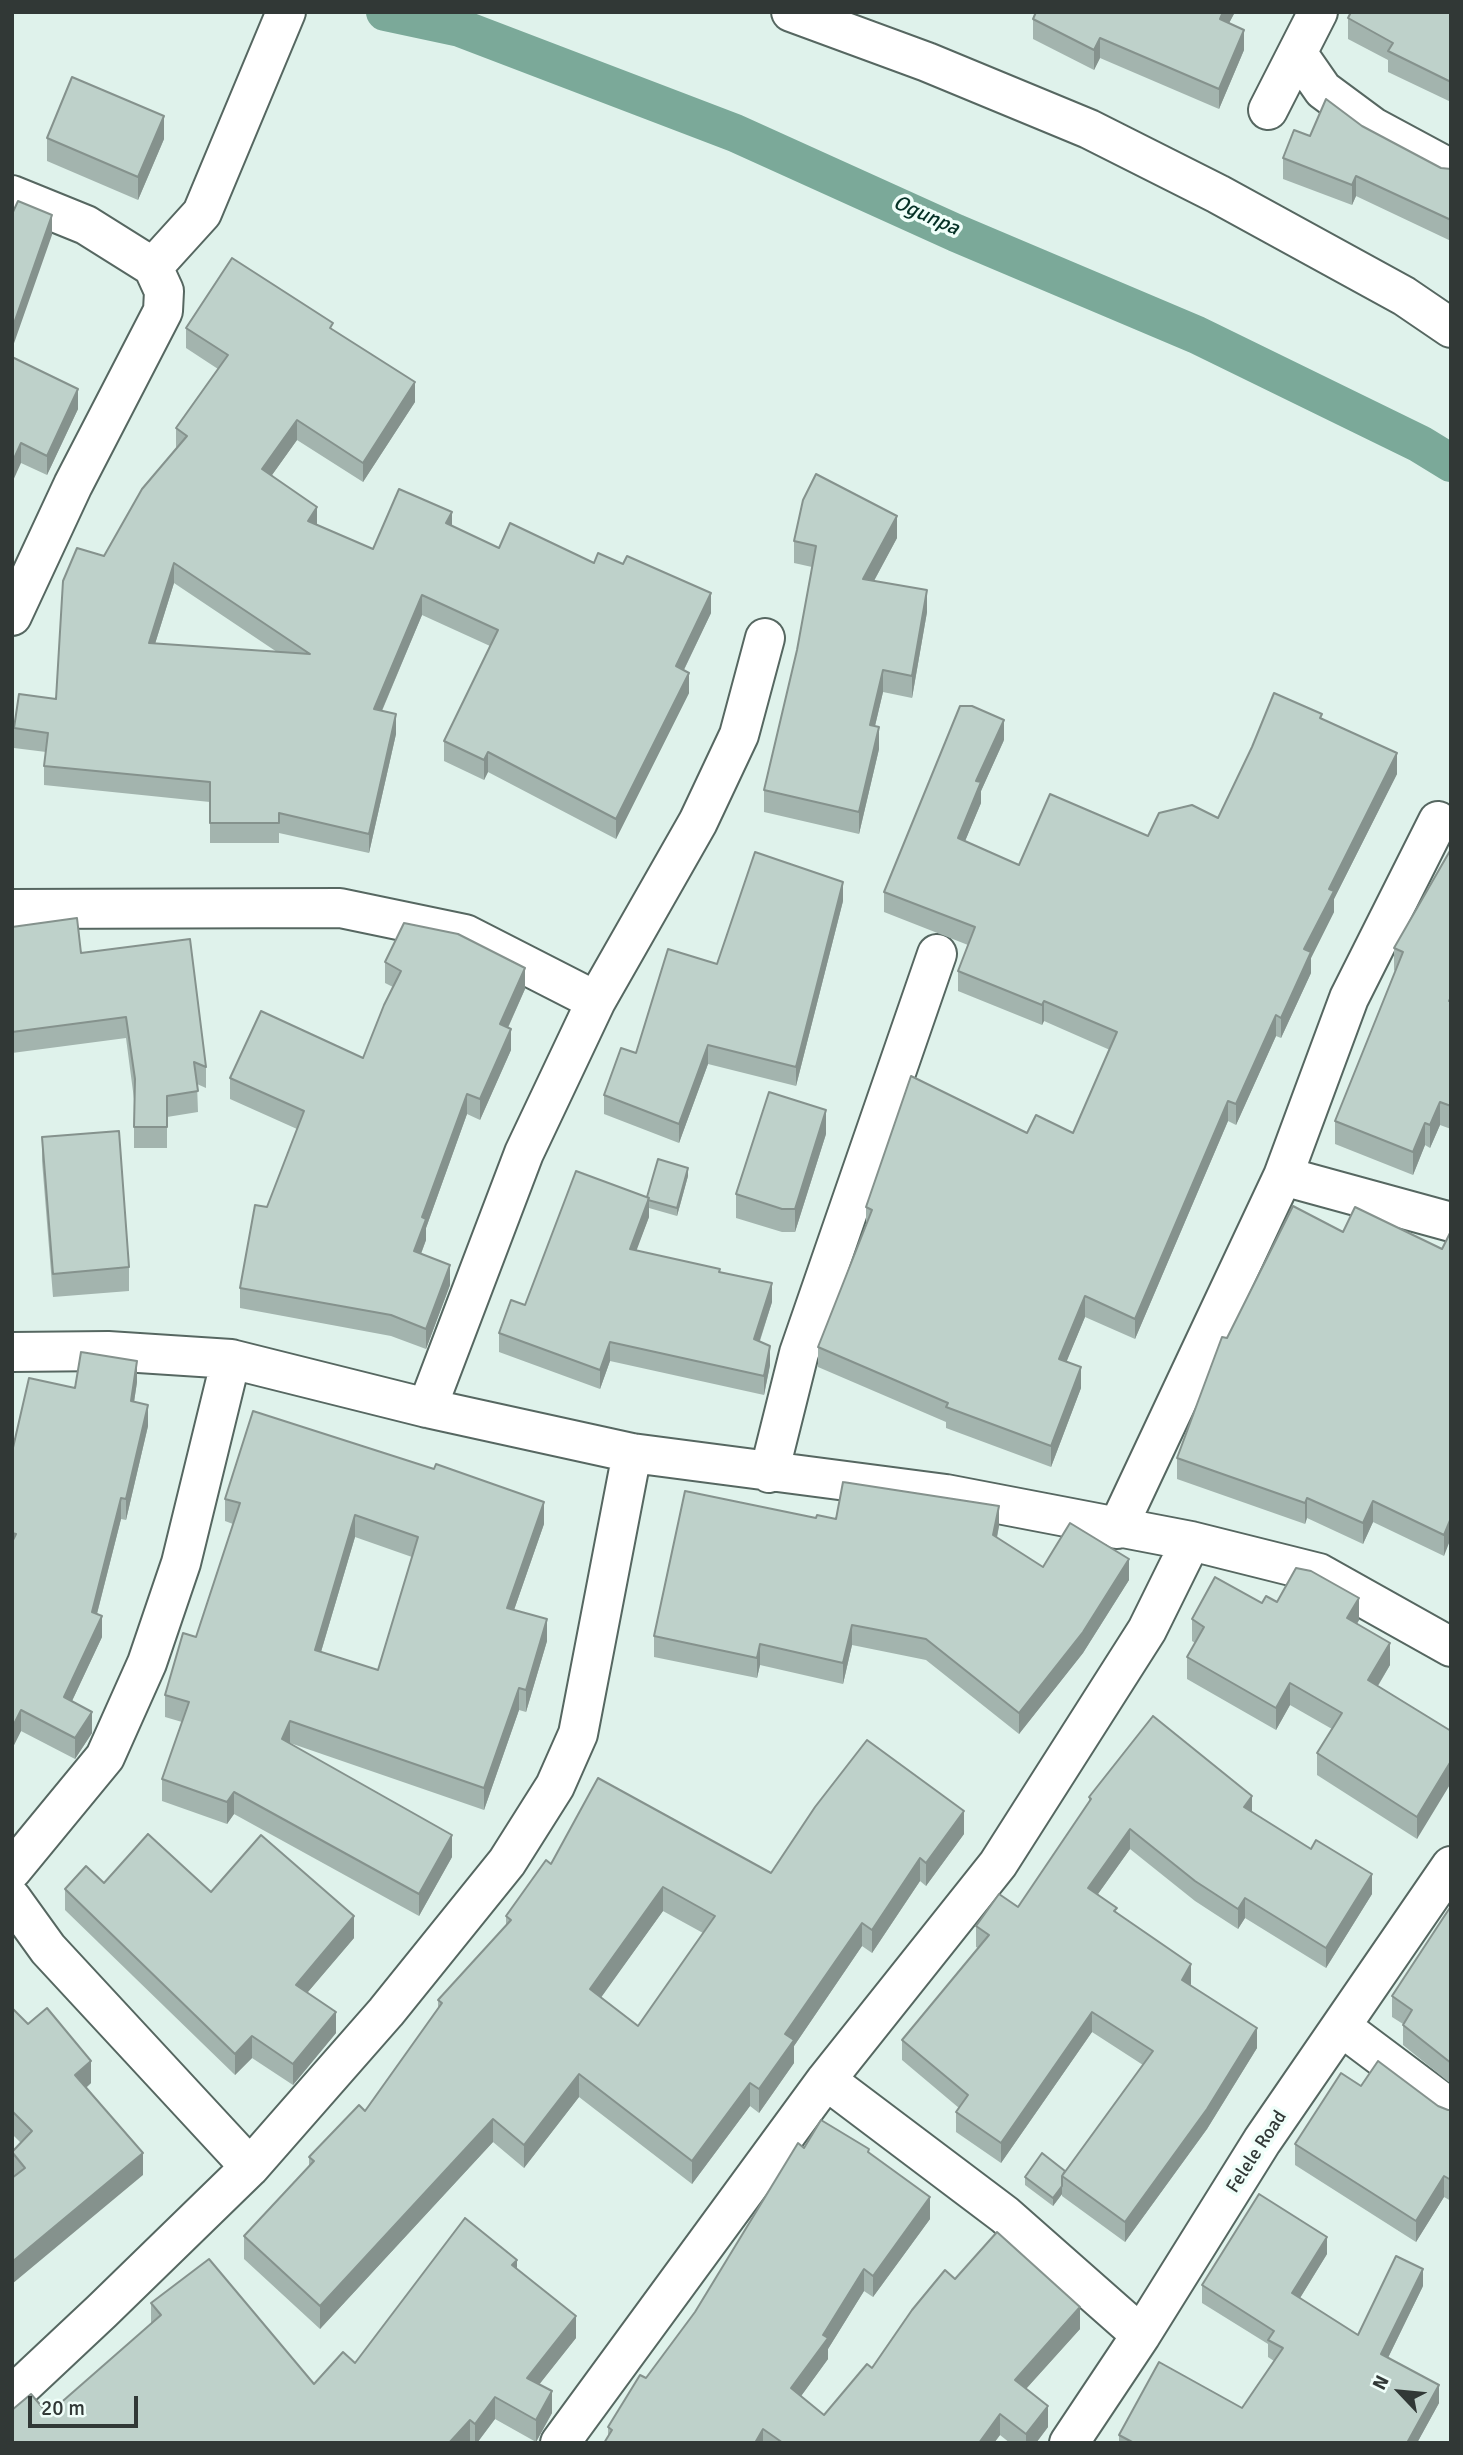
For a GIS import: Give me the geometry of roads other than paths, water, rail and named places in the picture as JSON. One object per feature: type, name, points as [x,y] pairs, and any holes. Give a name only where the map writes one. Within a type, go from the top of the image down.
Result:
[{"type":"street","points":[[153,267],[202,213],[286,12]]},
{"type":"street","points":[[791,12],[927,62],[1089,129],[1218,194],[1404,296],[1451,328]]},
{"type":"street","points":[[1268,110],[1318,12]]},
{"type":"street","points":[[1298,54],[1323,90],[1373,127],[1451,169]]},
{"type":"street","points":[[12,195],[86,225],[153,267],[164,291],[163,311],[73,485],[12,616]]},
{"type":"street","points":[[427,1408],[524,1153],[596,1001],[698,822],[738,735],[765,638]]},
{"type":"street","points":[[1117,1529],[1283,1176],[1349,998],[1438,821]]},
{"type":"street","points":[[12,909],[340,908],[465,934],[596,1001]]},
{"type":"street","points":[[769,1473],[799,1353],[937,954]]},
{"type":"street","points":[[1283,1176],[1451,1223]]},
{"type":"street","points":[[12,1352],[108,1351],[231,1359],[427,1408],[632,1453],[946,1494],[1117,1529],[1191,1541],[1319,1573],[1451,1647]]},
{"type":"street","points":[[12,1870],[105,1757],[147,1663],[181,1563],[231,1359]]},
{"type":"street","points":[[12,2391],[62,2349],[250,2167],[386,2012],[507,1862],[555,1786],[578,1734],[632,1453]]},
{"type":"street","points":[[561,2443],[826,2080],[998,1864],[1147,1630],[1191,1541]]},
{"type":"street","name":"Felele Road","points":[[1069,2443],[1141,2335],[1262,2141],[1343,2028],[1451,1866]]},
{"type":"street","points":[[12,1899],[48,1949],[250,2167]]},
{"type":"street","points":[[1343,2028],[1451,2109]]},
{"type":"street","points":[[826,2080],[1005,2215],[1141,2335]]},
{"type":"waterway","name":"Ogunpa","points":[[385,12],[460,28],[735,133],[956,233],[1197,335],[1420,444],[1451,463]]}]
